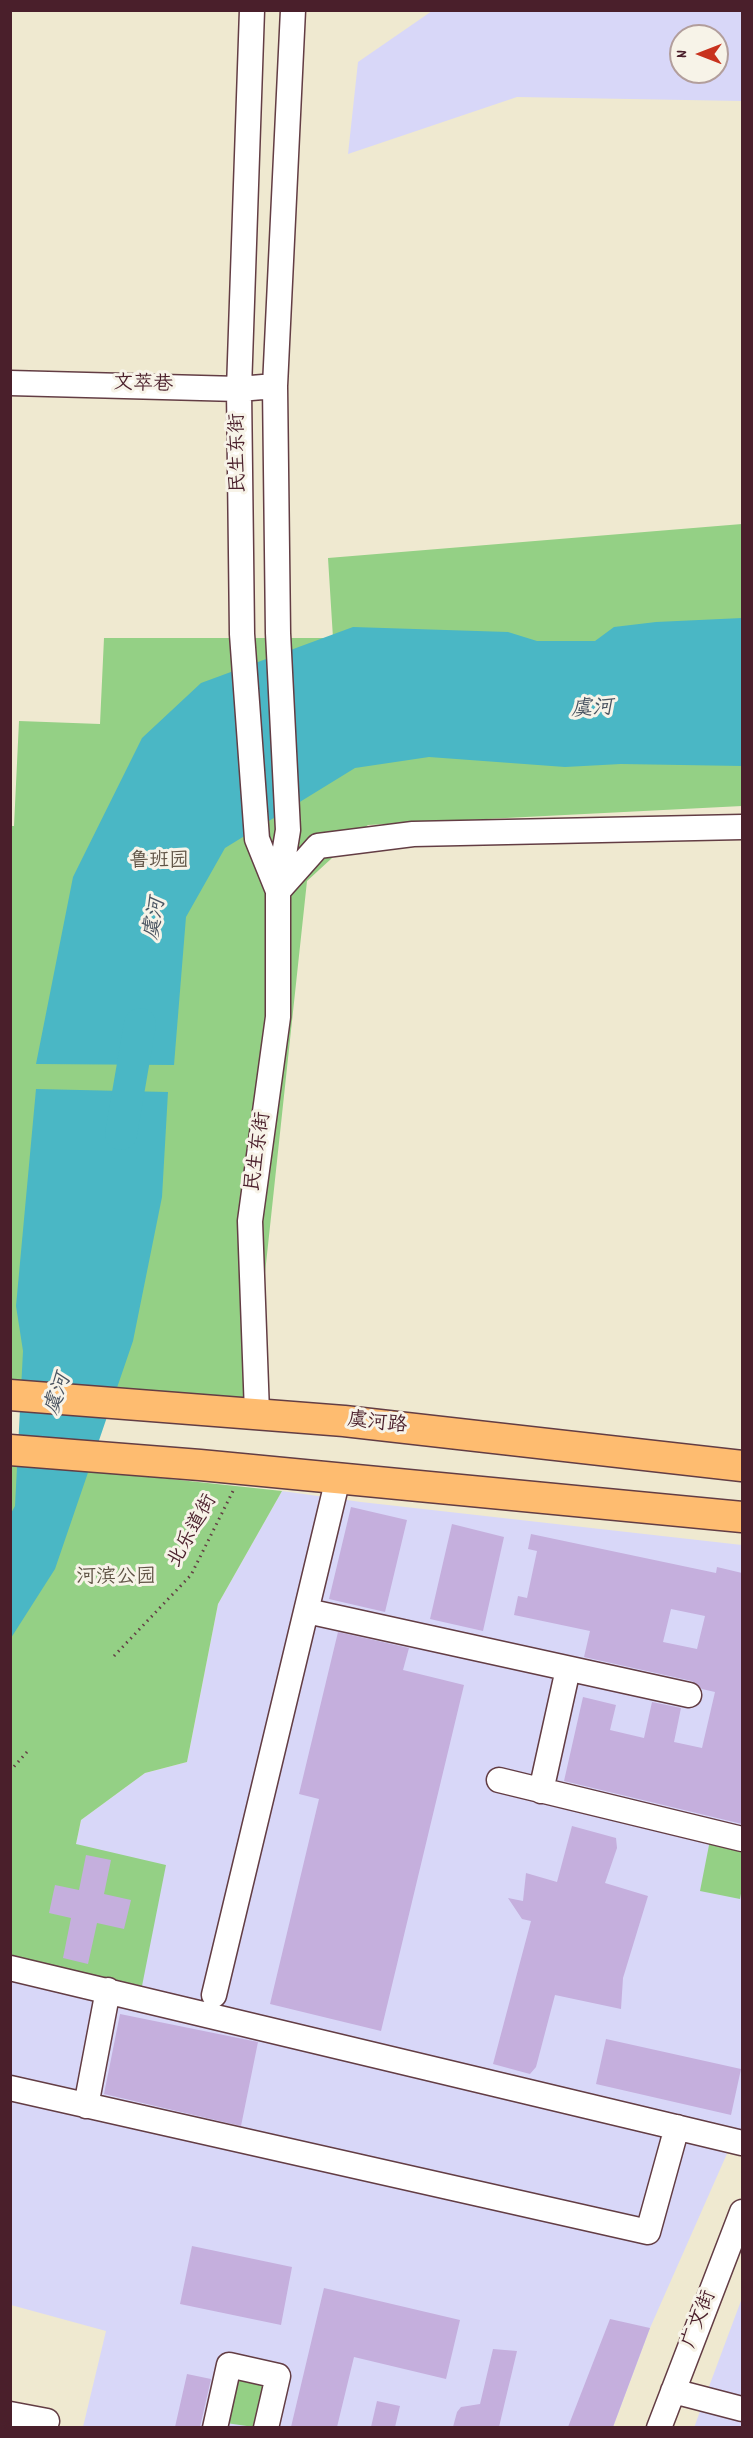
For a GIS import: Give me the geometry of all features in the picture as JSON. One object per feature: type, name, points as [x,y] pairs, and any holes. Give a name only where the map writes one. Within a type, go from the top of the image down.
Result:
[{"type":"main road","name":"虞河路","points":[[10,1395],[257,1413],[742,1466]]},
{"type":"main road","points":[[10,1450],[110,1456],[742,1517]]},
{"type":"street","name":"民生东街","points":[[252,10],[239,389],[242,634],[257,839],[278,891]]},
{"type":"street","name":"民生东街","points":[[257,1413],[250,1221],[278,1017],[278,891],[288,830],[278,633],[274,386],[293,10]]},
{"type":"street","name":"文萃巷","points":[[10,383],[239,389],[274,386]]},
{"type":"street","points":[[278,891],[318,846],[413,834],[742,827]]},
{"type":"street","points":[[214,1995],[308,1611],[338,1478]]},
{"type":"street","points":[[308,1611],[689,1695]]},
{"type":"street","points":[[542,1791],[567,1669]]},
{"type":"street","points":[[499,1780],[742,1839]]},
{"type":"street","points":[[10,1968],[742,2143]]},
{"type":"street","points":[[86,2106],[108,1990]]},
{"type":"street","points":[[10,2088],[648,2232],[677,2127]]},
{"type":"street","name":"广文街","points":[[659,2427],[742,2212]]},
{"type":"street","points":[[215,2427],[229,2365],[278,2376],[266,2427]]},
{"type":"street","points":[[673,2391],[742,2409]]},
{"type":"street","points":[[10,2414],[46,2421]]},
{"type":"path","name":"北乐道街","points":[[114,1656],[191,1575],[244,1469]]},
{"type":"path","points":[[10,1771],[27,1752]]},
{"type":"shaded area","points":[[432,11],[742,11],[742,101],[517,97],[348,154],[358,62]]},
{"type":"shaded area","points":[[282,1491],[742,1545],[742,2132],[737,2131],[650,2328],[613,2427],[83,2427],[106,2331],[11,2305],[10,1956],[142,1986],[76,1844],[81,1820],[145,1773],[187,1762],[218,1604]]},
{"type":"shaded area","points":[[742,2298],[742,2427],[694,2428],[704,2400]]},
{"type":"green space","name":"鲁班园","points":[[742,524],[742,806],[368,825],[307,881],[250,1413],[11,1381],[10,826],[14,826],[19,721],[100,724],[104,638],[333,638],[328,558]]},
{"type":"green space","name":"河滨公园","points":[[11,1462],[282,1491],[218,1604],[187,1762],[145,1773],[81,1820],[76,1844],[166,1865],[142,1986],[11,1956]]},
{"type":"green space","points":[[710,1840],[742,1847],[740,1899],[700,1891]]},
{"type":"green space","points":[[231,2378],[267,2384],[259,2424],[254,2427],[226,2423]]},
{"type":"water","points":[[742,618],[742,766],[621,764],[565,767],[429,757],[355,768],[225,848],[186,917],[174,1065],[36,1064],[73,877],[142,738],[201,683],[353,627],[508,632],[537,641],[595,641],[614,627],[656,622]]},
{"type":"water","points":[[36,1089],[168,1092],[162,1197],[133,1341],[55,1569],[11,1638],[10,1515],[15,1506],[23,1351],[16,1306]]},
{"type":"building","points":[[351,1507],[407,1520],[385,1612],[329,1599]]},
{"type":"building","points":[[452,1524],[504,1537],[483,1631],[430,1619]]},
{"type":"building","points":[[531,1534],[716,1573],[717,1567],[742,1573],[742,1824],[564,1781],[583,1697],[616,1705],[610,1730],[644,1738],[652,1702],[681,1708],[674,1742],[702,1748],[715,1692],[702,1689],[692,1681],[584,1657],[590,1631],[514,1615],[518,1596],[527,1598],[537,1551],[528,1549]],"holes":[[[671,1609],[705,1616],[697,1649],[663,1642]]]},
{"type":"building","points":[[338,1632],[409,1648],[403,1670],[464,1685],[381,2031],[270,2004],[319,1799],[299,1794]]},
{"type":"building","points":[[572,1826],[616,1838],[617,1848],[605,1883],[648,1896],[623,1978],[621,2009],[555,1995],[536,2067],[530,2074],[493,2064],[531,1921],[522,1919],[508,1898],[523,1901],[526,1873],[557,1882]]},
{"type":"building","points":[[86,1855],[111,1860],[104,1894],[131,1900],[124,1929],[97,1923],[88,1964],[63,1958],[71,1918],[49,1913],[55,1885],[79,1890]]},
{"type":"building","points":[[120,2014],[258,2042],[241,2126],[104,2094]]},
{"type":"building","points":[[606,2039],[741,2069],[731,2115],[596,2084]]},
{"type":"building","points":[[192,2246],[292,2267],[281,2325],[180,2304]]},
{"type":"building","points":[[324,2288],[460,2320],[446,2379],[354,2357],[337,2427],[291,2427]]},
{"type":"building","points":[[610,2319],[650,2328],[613,2427],[568,2427]]},
{"type":"building","points":[[493,2349],[517,2351],[499,2427],[453,2427],[457,2412],[461,2407],[480,2404]]},
{"type":"building","points":[[187,2374],[211,2379],[200,2427],[175,2427]]},
{"type":"building","points":[[377,2401],[400,2406],[395,2427],[371,2427]]},
{"type":"waterway","name":"虞河","points":[[121,1134],[140,1024]]}]
